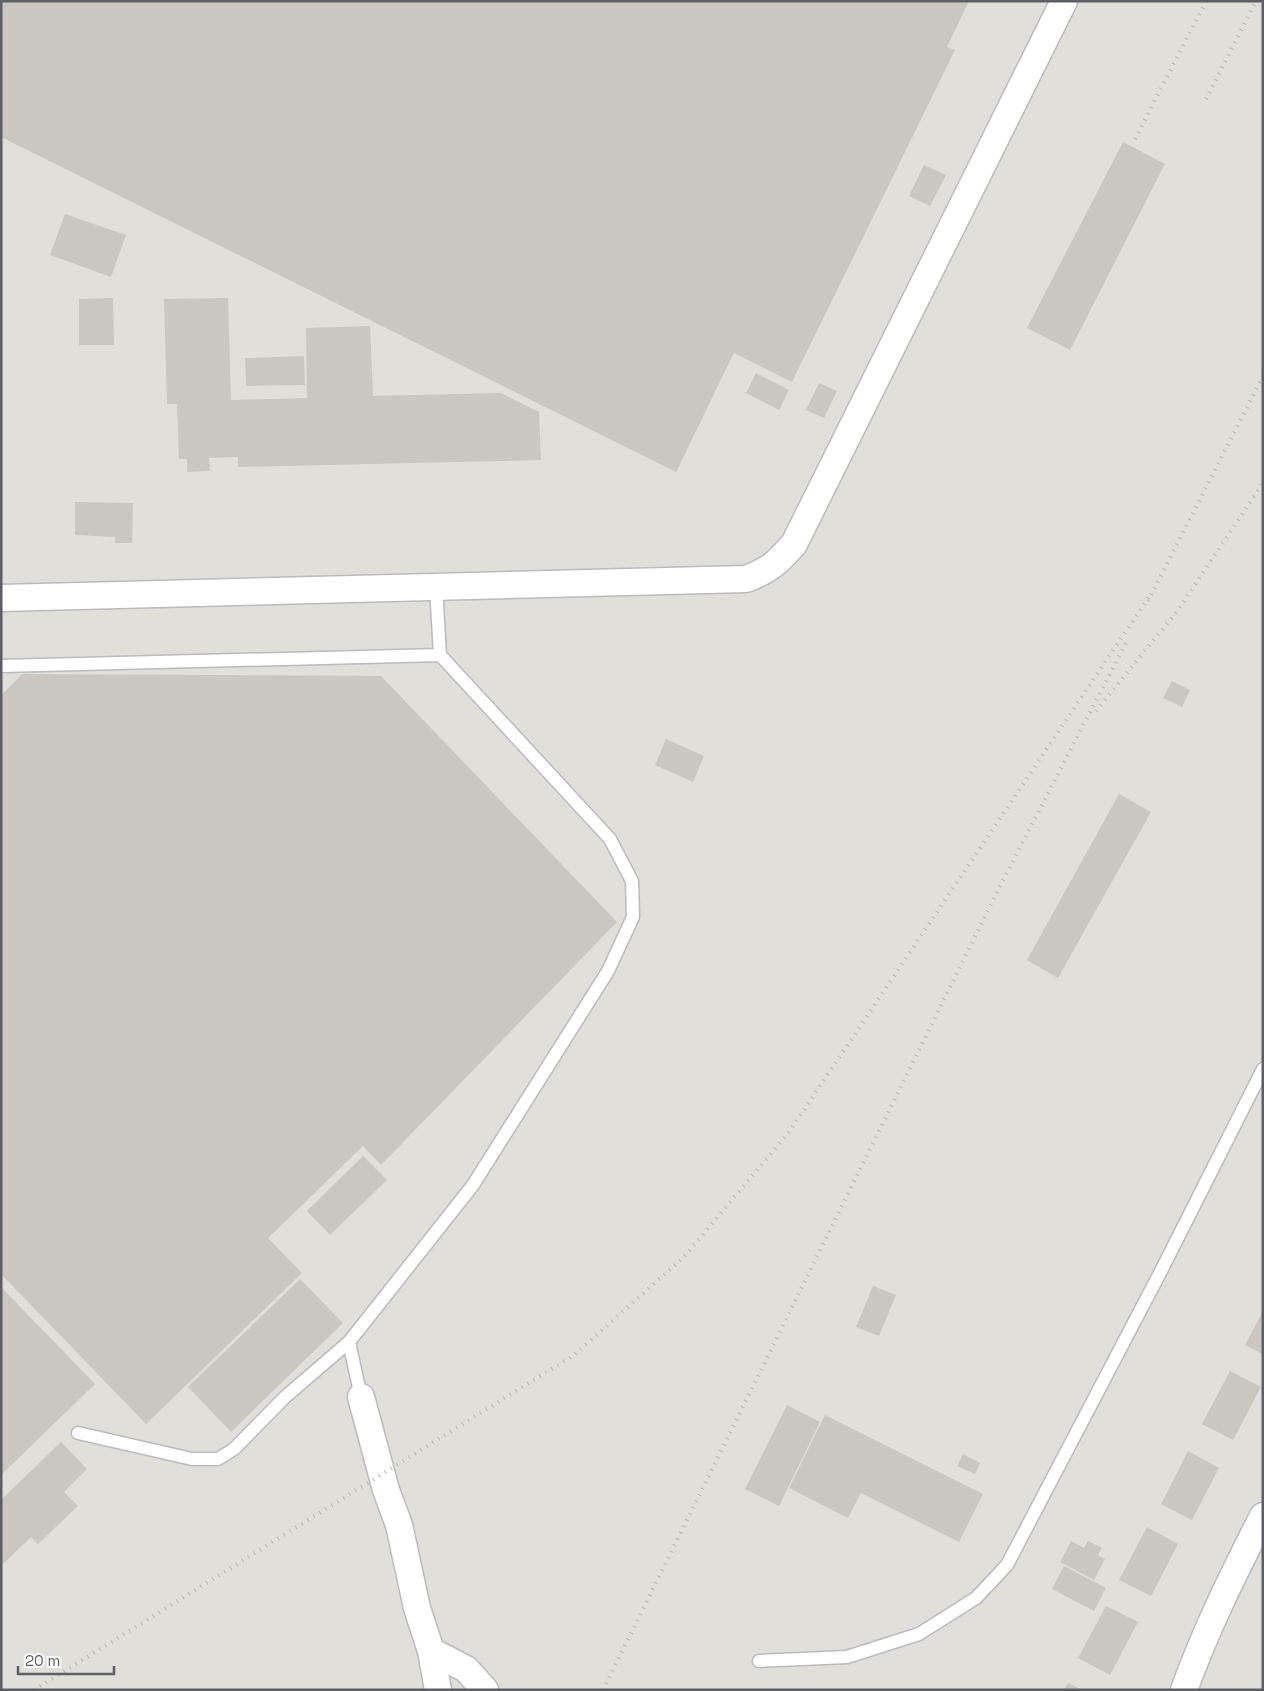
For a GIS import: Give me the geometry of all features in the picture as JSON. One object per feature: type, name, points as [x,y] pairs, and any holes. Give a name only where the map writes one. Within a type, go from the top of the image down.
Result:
[{"type":"street","points":[[1,598],[746,579],[765,571],[779,561],[794,544],[1064,1]]},
{"type":"street","points":[[361,1397],[386,1490],[399,1525],[417,1608],[431,1651],[438,1690]]},
{"type":"street","points":[[1184,1690],[1197,1653],[1216,1610],[1263,1516]]},
{"type":"street","points":[[431,1651],[466,1669],[485,1690]]},
{"type":"lane","points":[[78,1433],[192,1459],[218,1459],[234,1449],[285,1396],[349,1342],[473,1185],[608,971],[633,917],[632,881],[610,839],[440,655],[436,587]]},
{"type":"lane","points":[[1,666],[440,655]]},
{"type":"lane","points":[[759,1661],[846,1657],[919,1634],[976,1598],[1007,1565],[1161,1271],[1263,1069]]},
{"type":"lane","points":[[349,1342],[361,1397]]},
{"type":"shaded area","points":[[1,1],[1263,1],[1263,1690],[1,1690]]},
{"type":"building","points":[[1,1],[969,1],[947,47],[955,50],[792,382],[734,353],[676,472],[1,137]]},
{"type":"building","points":[[1123,142],[1165,164],[1070,350],[1027,328]]},
{"type":"building","points":[[924,165],[946,175],[930,206],[909,196]]},
{"type":"building","points":[[65,214],[126,235],[111,277],[50,255]]},
{"type":"building","points":[[113,298],[114,345],[79,345],[79,299]]},
{"type":"building","points":[[228,298],[231,400],[307,398],[306,328],[370,326],[373,396],[501,393],[539,412],[541,460],[238,467],[238,457],[209,458],[210,471],[187,472],[187,459],[179,459],[177,404],[167,404],[164,299]]},
{"type":"building","points":[[304,356],[305,385],[246,386],[245,358]]},
{"type":"building","points":[[756,373],[789,390],[779,410],[746,393]]},
{"type":"building","points":[[819,383],[837,391],[824,418],[806,410]]},
{"type":"building","points":[[75,502],[133,503],[132,543],[115,543],[115,537],[75,535]]},
{"type":"building","points":[[22,674],[381,676],[617,922],[381,1165],[363,1146],[268,1238],[302,1273],[146,1424],[1,1274],[1,696]]},
{"type":"building","points":[[1172,681],[1190,690],[1182,707],[1163,698]]},
{"type":"building","points":[[666,739],[704,756],[693,782],[655,765]]},
{"type":"building","points":[[1119,794],[1151,812],[1058,978],[1027,960]]},
{"type":"building","points":[[363,1156],[387,1180],[330,1235],[307,1211]]},
{"type":"building","points":[[300,1279],[343,1323],[231,1432],[188,1387]]},
{"type":"building","points":[[873,1286],[896,1295],[879,1336],[856,1327]]},
{"type":"building","points":[[1,1287],[95,1384],[1,1475]]},
{"type":"building","points":[[1263,1311],[1263,1354],[1245,1345]]},
{"type":"building","points":[[1230,1371],[1261,1387],[1233,1440],[1202,1424]]},
{"type":"building","points":[[787,1405],[820,1422],[779,1506],[745,1489]]},
{"type":"building","points":[[825,1415],[983,1494],[959,1542],[861,1493],[848,1518],[789,1488]]},
{"type":"building","points":[[61,1442],[87,1469],[64,1492],[78,1506],[38,1544],[31,1537],[1,1566],[1,1500]]},
{"type":"building","points":[[1188,1451],[1219,1468],[1192,1520],[1161,1504]]},
{"type":"building","points":[[963,1454],[980,1463],[975,1474],[957,1466]]},
{"type":"building","points":[[1147,1527],[1178,1544],[1151,1596],[1119,1580]]},
{"type":"building","points":[[1071,1541],[1084,1548],[1088,1541],[1102,1548],[1098,1555],[1105,1559],[1094,1580],[1060,1562]]},
{"type":"building","points":[[1064,1566],[1106,1588],[1094,1611],[1052,1589]]},
{"type":"building","points":[[1106,1606],[1138,1622],[1110,1675],[1078,1658]]},
{"type":"building","points":[[1068,1683],[1082,1690],[1064,1690]]},
{"type":"railway","points":[[1135,139],[1206,1]]},
{"type":"railway","points":[[1206,99],[1256,1]]},
{"type":"railway","points":[[1148,601],[1263,376]]},
{"type":"railway","points":[[1096,711],[1178,610],[1263,483]]},
{"type":"railway","points":[[34,1690],[574,1355],[684,1257],[789,1132],[1151,594]]},
{"type":"railway","points":[[603,1690],[1000,886],[1127,641]]}]
